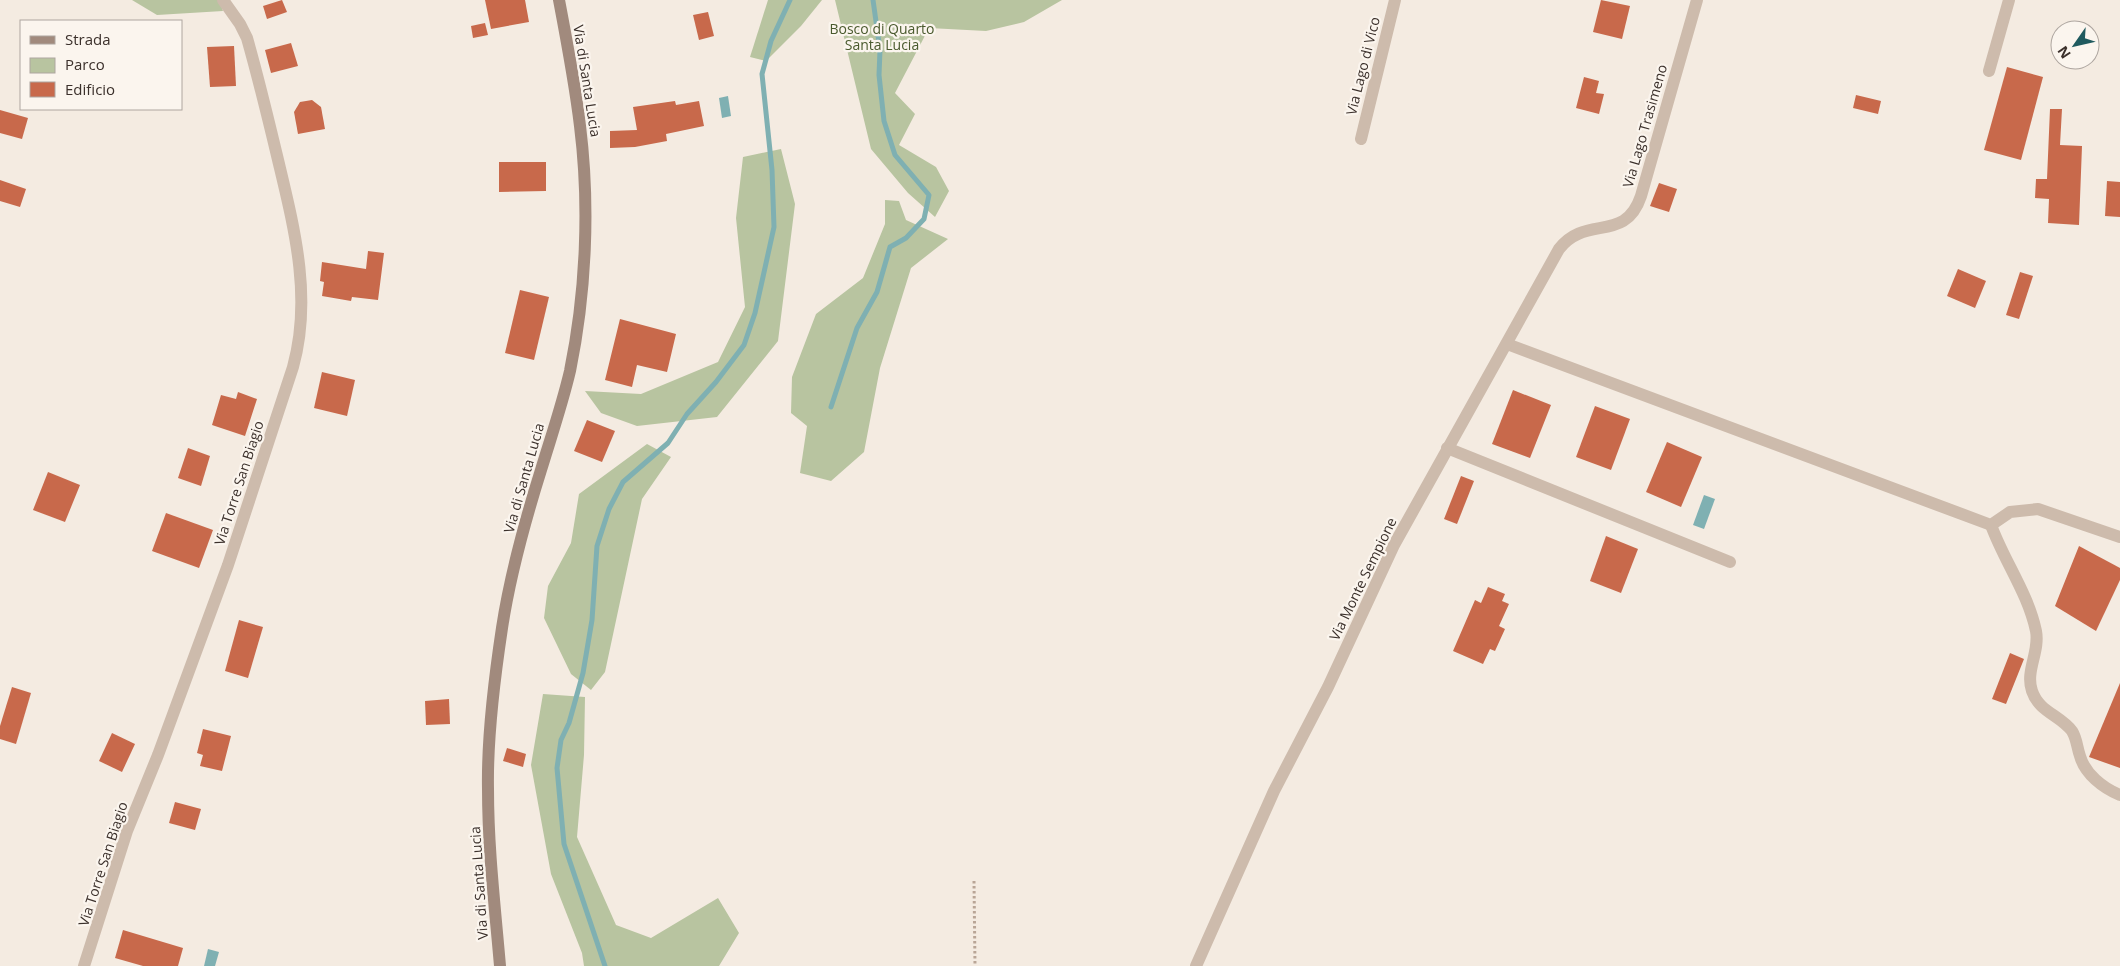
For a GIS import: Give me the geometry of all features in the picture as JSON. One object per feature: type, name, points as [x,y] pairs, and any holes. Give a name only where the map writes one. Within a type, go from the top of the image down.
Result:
[{"type":"street","name":"Via Torre San Biagio","points":[[84,966],[127,832],[228,565],[293,367],[300,336],[301,285],[290,211],[246,38],[240,24],[223,0]]},
{"type":"street","name":"Via di Santa Lucia","points":[[500,966],[490,852],[488,787],[490,738],[497,669],[506,608],[521,540],[569,372],[576,331],[582,268],[584,207],[582,147],[574,81],[558,0]]},
{"type":"street","name":"Via Lago di Vico","points":[[1361,139],[1395,0]]},
{"type":"street","name":"Via Lago Trasimeno","points":[[1590,229],[1622,223],[1634,214],[1697,0]]},
{"type":"street","points":[[1989,71],[2009,0]]},
{"type":"street","name":"Via Monte Sempione","points":[[1196,966],[1274,791],[1328,687],[1394,545],[1559,249],[1575,234],[1590,229]]},
{"type":"street","points":[[1507,344],[1991,525],[2023,594],[2034,624],[2037,649],[2030,680],[2035,698],[2044,709],[2071,730],[2086,770],[2104,786],[2120,795]]},
{"type":"street","points":[[1447,448],[1730,562]]},
{"type":"street","points":[[1991,525],[2010,512],[2038,509],[2120,537]]},
{"type":"path","points":[[974,881],[975,966]]},
{"type":"green space","points":[[132,0],[219,0],[223,11],[157,15]]},
{"type":"green space","name":"Bosco di Quarto Santa Lucia","points":[[768,0],[822,0],[801,26],[766,61],[750,57]]},
{"type":"green space","name":"Bosco di Quarto Santa Lucia","points":[[835,0],[1062,0],[1024,22],[986,31],[929,28],[895,93],[915,114],[899,145],[936,167],[949,191],[935,217],[908,193],[871,149]]},
{"type":"green space","points":[[781,149],[795,204],[778,341],[717,417],[637,426],[601,413],[585,391],[641,394],[718,362],[745,307],[736,218],[743,157]]},
{"type":"green space","points":[[885,200],[899,201],[906,220],[948,239],[911,268],[880,368],[864,452],[831,481],[800,473],[807,426],[791,413],[792,377],[816,314],[863,278],[885,224]]},
{"type":"green space","points":[[647,444],[671,457],[642,499],[605,672],[591,690],[571,674],[544,618],[548,586],[571,543],[579,494]]},
{"type":"green space","points":[[543,694],[585,697],[584,755],[577,837],[616,925],[651,938],[718,898],[739,933],[719,966],[584,966],[582,953],[551,874],[531,765]]},
{"type":"water","points":[[728,96],[731,116],[722,118],[719,98]]},
{"type":"water","points":[[1704,495],[1715,499],[1704,529],[1693,525]]},
{"type":"water","points":[[208,949],[219,952],[215,966],[204,966]]},
{"type":"building","points":[[282,0],[287,12],[267,19],[263,6]]},
{"type":"building","points":[[485,0],[525,0],[529,22],[491,29]]},
{"type":"building","points":[[1601,0],[1630,6],[1622,39],[1593,32]]},
{"type":"building","points":[[708,12],[714,36],[699,40],[693,15]]},
{"type":"building","points":[[485,23],[488,35],[473,38],[471,26]]},
{"type":"building","points":[[291,43],[298,66],[271,73],[265,50]]},
{"type":"building","points":[[234,46],[236,86],[210,87],[207,47]]},
{"type":"building","points":[[2007,67],[2043,77],[2021,160],[1984,150]]},
{"type":"building","points":[[1584,77],[1599,81],[1596,93],[1604,94],[1599,114],[1576,108]]},
{"type":"building","points":[[1856,95],[1881,101],[1878,114],[1853,108]]},
{"type":"building","points":[[312,100],[321,107],[325,129],[298,134],[294,112],[300,102]]},
{"type":"building","points":[[675,101],[676,105],[699,101],[704,126],[666,134],[667,141],[635,147],[610,148],[610,131],[637,130],[633,107]]},
{"type":"building","points":[[2050,109],[2062,109],[2060,145],[2082,146],[2079,225],[2048,223],[2049,199],[2035,198],[2036,179],[2047,179]]},
{"type":"building","points":[[0,110],[28,118],[22,139],[0,133]]},
{"type":"building","points":[[499,162],[546,162],[546,191],[499,192]]},
{"type":"building","points":[[0,180],[26,189],[20,207],[0,201]]},
{"type":"building","points":[[2107,181],[2120,182],[2120,217],[2105,216]]},
{"type":"building","points":[[1659,183],[1677,189],[1669,212],[1650,206]]},
{"type":"building","points":[[368,251],[384,253],[378,300],[352,297],[351,301],[322,296],[324,282],[320,281],[322,262],[366,269]]},
{"type":"building","points":[[1958,269],[1986,281],[1975,308],[1947,296]]},
{"type":"building","points":[[2020,272],[2033,276],[2019,319],[2006,315]]},
{"type":"building","points":[[520,290],[549,297],[534,360],[505,353]]},
{"type":"building","points":[[620,319],[676,334],[667,372],[637,365],[632,387],[605,380]]},
{"type":"building","points":[[322,372],[355,380],[347,416],[314,408]]},
{"type":"building","points":[[1513,390],[1551,405],[1530,458],[1492,444]]},
{"type":"building","points":[[238,392],[257,399],[245,436],[212,425],[221,395],[236,399]]},
{"type":"building","points":[[1595,406],[1630,419],[1611,470],[1576,457]]},
{"type":"building","points":[[587,420],[615,431],[602,462],[574,451]]},
{"type":"building","points":[[1667,442],[1702,457],[1681,507],[1646,492]]},
{"type":"building","points":[[188,448],[210,456],[201,486],[178,478]]},
{"type":"building","points":[[48,472],[80,485],[65,522],[33,510]]},
{"type":"building","points":[[1461,476],[1474,481],[1457,524],[1444,519]]},
{"type":"building","points":[[166,513],[213,530],[199,568],[152,551]]},
{"type":"building","points":[[1606,536],[1638,549],[1621,593],[1590,581]]},
{"type":"building","points":[[2079,546],[2120,568],[2120,580],[2096,631],[2055,606]]},
{"type":"building","points":[[1488,587],[1505,594],[1502,601],[1509,604],[1499,626],[1505,629],[1495,651],[1490,649],[1483,664],[1453,651],[1475,600],[1481,603]]},
{"type":"building","points":[[239,620],[263,627],[248,678],[225,671]]},
{"type":"building","points":[[2010,653],[2024,659],[2006,704],[1992,699]]},
{"type":"building","points":[[2120,683],[2120,768],[2089,757]]},
{"type":"building","points":[[12,687],[31,693],[16,744],[0,739],[0,726]]},
{"type":"building","points":[[449,699],[450,724],[426,725],[425,701]]},
{"type":"building","points":[[203,729],[231,736],[222,771],[200,766],[203,755],[197,753]]},
{"type":"building","points":[[112,733],[135,744],[122,772],[99,761]]},
{"type":"building","points":[[507,748],[526,754],[523,767],[503,761]]},
{"type":"building","points":[[175,802],[201,809],[195,830],[169,823]]},
{"type":"building","points":[[123,930],[183,948],[178,966],[143,966],[115,958]]},
{"type":"waterway","points":[[605,966],[564,844],[557,768],[561,740],[569,723],[583,673],[592,620],[597,546],[609,509],[623,482],[668,443],[687,414],[716,382],[744,345],[755,313],[774,227],[772,170],[762,74],[771,41],[790,0]]},
{"type":"waterway","points":[[831,407],[857,328],[877,292],[890,247],[906,238],[924,219],[929,195],[895,155],[884,121],[879,75],[880,50],[873,0]]}]
